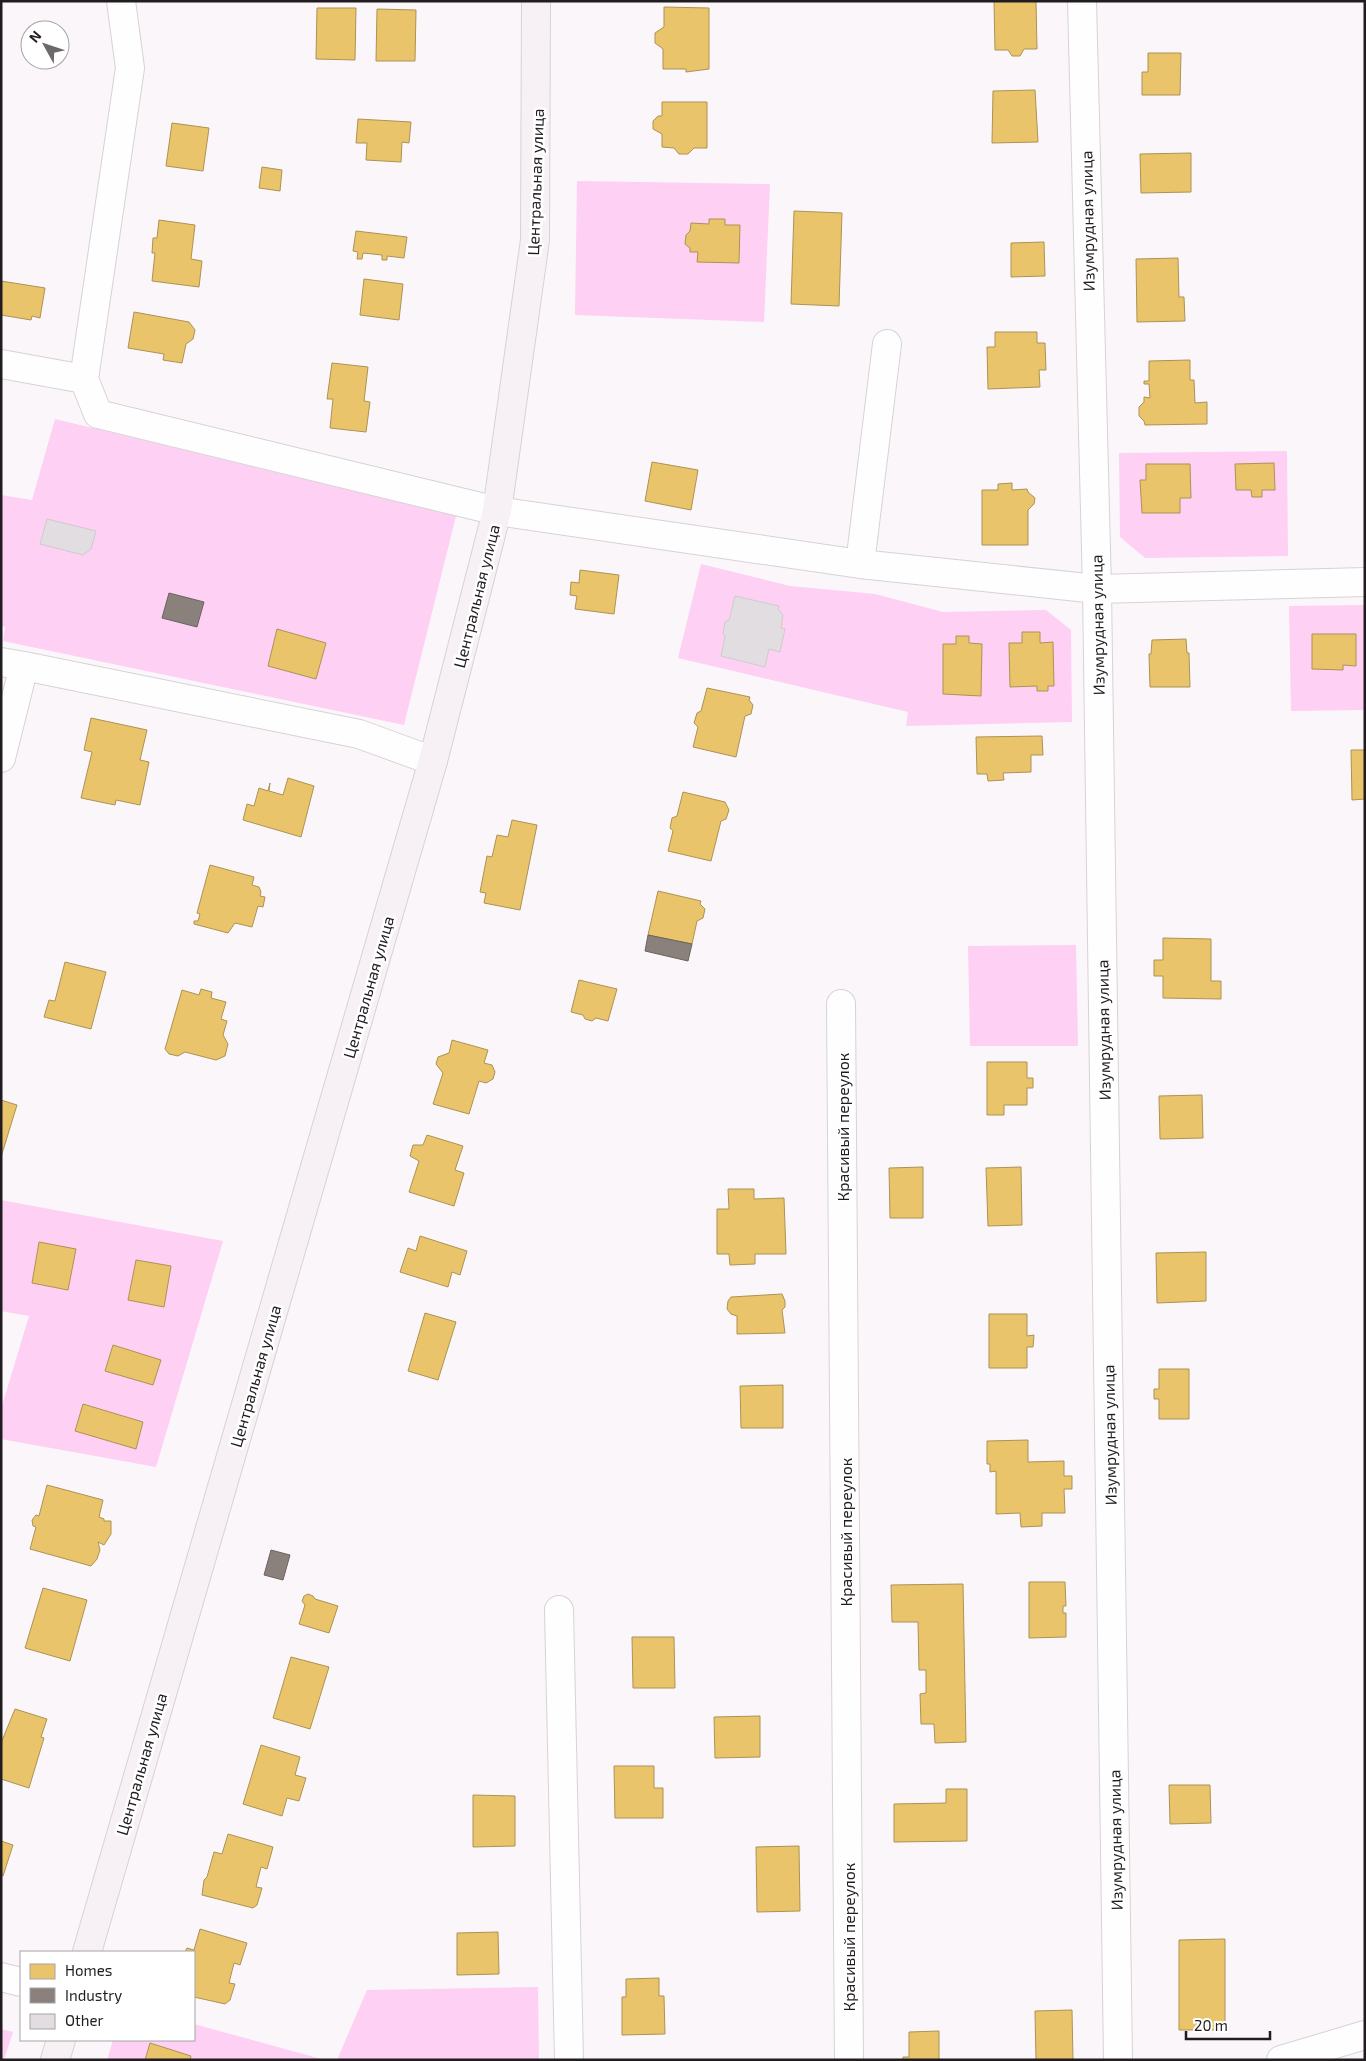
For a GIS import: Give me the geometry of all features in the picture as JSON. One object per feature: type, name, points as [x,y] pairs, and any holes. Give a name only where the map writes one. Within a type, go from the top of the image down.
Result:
[{"type":"main road","name":"Центральная улица","points":[[87,1951],[433,761],[497,511],[535,240],[536,1]]},
{"type":"main road","points":[[55,2060],[61,2041]]},
{"type":"street","points":[[121,1],[130,68],[84,379],[98,414],[497,511],[860,564],[1097,589],[1365,582]]},
{"type":"street","name":"Изумрудная улица","points":[[1082,1],[1097,589],[1118,2060]]},
{"type":"street","points":[[860,564],[887,344]]},
{"type":"street","points":[[1,364],[84,379]]},
{"type":"street","points":[[1,758],[12,664],[359,734],[433,761]]},
{"type":"street","name":"Красивый переулок","points":[[841,1004],[849,2060]]},
{"type":"street","points":[[558,1610],[569,2060]]},
{"type":"street","points":[[1,1977],[20,1982]]},
{"type":"street","points":[[1281,2060],[1365,2035]]},
{"type":"shaded area","points":[[577,181],[770,184],[764,322],[575,315]]},
{"type":"shaded area","points":[[55,419],[456,516],[404,725],[3,641],[5,627],[1,626],[1,495],[32,500]]},
{"type":"shaded area","points":[[1287,451],[1288,556],[1145,558],[1120,537],[1119,453]]},
{"type":"shaded area","points":[[701,564],[790,586],[875,594],[943,612],[1046,610],[1071,630],[1072,722],[906,726],[908,712],[678,658]]},
{"type":"shaded area","points":[[1365,605],[1365,710],[1291,711],[1289,606]]},
{"type":"shaded area","points":[[1076,945],[1078,1046],[970,1046],[968,946]]},
{"type":"shaded area","points":[[1,1200],[223,1241],[156,1467],[1,1439],[1,1409],[29,1316],[1,1311]]},
{"type":"shaded area","points":[[538,1987],[539,2060],[337,2060],[367,1990]]},
{"type":"shaded area","points":[[195,2024],[325,2060],[107,2060],[113,2041],[195,2041]]},
{"type":"shaded area","points":[[1,2029],[13,2032],[4,2060],[1,2060]]},
{"type":"building: Homes","points":[[994,1],[1036,1],[1037,49],[1024,49],[1020,56],[1012,56],[1008,50],[995,50]]},
{"type":"building: Homes","points":[[664,7],[709,8],[709,69],[686,72],[686,69],[663,69],[663,49],[655,43],[655,33],[664,27]]},
{"type":"building: Homes","points":[[317,8],[356,8],[355,60],[316,59]]},
{"type":"building: Homes","points":[[377,9],[416,10],[415,61],[376,61]]},
{"type":"building: Homes","points":[[1148,53],[1181,53],[1180,95],[1142,95],[1142,72],[1148,72]]},
{"type":"building: Homes","points":[[1035,90],[1038,142],[992,143],[993,91]]},
{"type":"building: Homes","points":[[662,102],[707,102],[707,148],[694,148],[688,154],[679,154],[674,148],[662,147],[662,134],[653,129],[653,121],[658,116],[662,116]]},
{"type":"building: Homes","points":[[358,119],[411,122],[409,143],[402,142],[401,162],[366,160],[367,143],[356,143]]},
{"type":"building: Homes","points":[[172,123],[209,128],[203,171],[166,166]]},
{"type":"building: Homes","points":[[1191,153],[1191,192],[1141,193],[1140,154]]},
{"type":"building: Homes","points":[[262,167],[282,170],[280,191],[259,188]]},
{"type":"building: Homes","points":[[794,211],[842,213],[839,306],[791,304]]},
{"type":"building: Homes","points":[[709,219],[725,219],[725,225],[740,225],[739,263],[697,262],[698,252],[690,252],[690,248],[685,244],[686,235],[690,231],[691,223],[709,224]]},
{"type":"building: Homes","points":[[159,220],[195,225],[191,259],[202,261],[199,287],[152,281],[155,253],[152,253],[153,238],[157,238]]},
{"type":"building: Homes","points":[[356,231],[407,237],[404,258],[387,256],[387,260],[382,260],[382,255],[363,253],[362,259],[357,259],[358,252],[353,251]]},
{"type":"building: Homes","points":[[1044,242],[1045,276],[1011,277],[1011,243]]},
{"type":"building: Homes","points":[[1178,258],[1179,297],[1184,297],[1185,321],[1137,322],[1136,259]]},
{"type":"building: Homes","points":[[364,279],[403,284],[399,320],[360,315]]},
{"type":"building: Homes","points":[[1,281],[45,288],[40,318],[32,316],[31,320],[1,315]]},
{"type":"building: Homes","points":[[134,312],[189,322],[195,330],[193,339],[186,344],[182,363],[163,360],[164,354],[128,348]]},
{"type":"building: Homes","points":[[995,332],[1037,332],[1037,343],[1045,343],[1046,370],[1039,370],[1040,387],[988,389],[987,347],[995,347]]},
{"type":"building: Homes","points":[[1190,360],[1190,380],[1194,380],[1195,403],[1207,402],[1207,424],[1145,425],[1139,416],[1139,407],[1144,402],[1144,397],[1150,398],[1149,384],[1144,384],[1144,381],[1149,381],[1149,361]]},
{"type":"building: Homes","points":[[332,363],[368,367],[364,401],[370,402],[366,432],[330,428],[333,399],[327,399]]},
{"type":"building: Homes","points":[[652,462],[698,470],[691,510],[645,501]]},
{"type":"building: Homes","points":[[1274,463],[1275,490],[1262,490],[1262,497],[1252,497],[1251,490],[1236,490],[1235,464]]},
{"type":"building: Homes","points":[[1146,464],[1190,464],[1191,498],[1180,498],[1180,513],[1142,513],[1140,480],[1146,480]]},
{"type":"building: Homes","points":[[1012,483],[1012,490],[1027,489],[1035,498],[1034,504],[1028,510],[1028,545],[982,545],[982,490],[998,490],[998,484]]},
{"type":"building: Homes","points":[[580,570],[619,575],[614,614],[575,609],[577,596],[570,595],[571,582],[579,583]]},
{"type":"building: Homes","points":[[277,629],[326,643],[316,679],[268,666]]},
{"type":"building: Homes","points":[[1022,632],[1040,632],[1040,643],[1053,642],[1054,686],[1048,686],[1048,691],[1037,691],[1037,686],[1010,687],[1009,643],[1022,643]]},
{"type":"building: Homes","points":[[1312,634],[1356,634],[1356,666],[1343,665],[1343,670],[1312,669]]},
{"type":"building: Homes","points":[[956,636],[969,636],[969,643],[982,644],[981,696],[943,694],[943,644],[956,644]]},
{"type":"building: Homes","points":[[1186,639],[1187,653],[1189,653],[1190,687],[1150,687],[1149,654],[1151,654],[1152,640]]},
{"type":"building: Homes","points":[[707,688],[750,697],[749,700],[753,705],[751,714],[745,716],[736,757],[693,747],[698,727],[694,723],[697,713],[701,711]]},
{"type":"building: Homes","points":[[91,718],[147,730],[140,760],[149,762],[140,805],[116,800],[115,805],[81,798],[92,752],[84,750]]},
{"type":"building: Homes","points":[[1042,736],[1043,755],[1031,755],[1031,772],[1003,773],[1004,780],[988,781],[987,774],[977,774],[976,737]]},
{"type":"building: Homes","points":[[1351,750],[1365,750],[1365,799],[1352,800]]},
{"type":"building: Homes","points":[[288,778],[314,786],[301,837],[243,820],[247,804],[254,806],[259,788],[268,791],[270,783],[269,791],[283,795]]},
{"type":"building: Homes","points":[[683,792],[725,802],[729,810],[726,819],[721,821],[711,861],[668,851],[673,831],[670,828],[672,818],[677,816]]},
{"type":"building: Homes","points":[[512,820],[537,825],[520,910],[484,903],[486,893],[480,892],[487,856],[492,857],[497,835],[508,837]]},
{"type":"building: Homes","points":[[210,865],[254,877],[252,885],[259,887],[260,896],[265,897],[263,907],[258,906],[252,927],[235,923],[228,933],[194,924],[194,921],[198,921],[200,914],[197,913]]},
{"type":"building: Homes","points":[[658,891],[701,901],[700,904],[705,909],[703,918],[697,921],[692,944],[648,935]]},
{"type":"building: Homes","points":[[1163,938],[1211,939],[1211,981],[1221,981],[1221,999],[1163,998],[1163,976],[1154,976],[1154,960],[1163,960]]},
{"type":"building: Homes","points":[[65,962],[106,972],[91,1029],[44,1017],[49,1000],[55,1001]]},
{"type":"building: Homes","points":[[579,980],[617,989],[608,1021],[596,1018],[592,1021],[585,1019],[583,1015],[571,1012]]},
{"type":"building: Homes","points":[[201,989],[212,992],[211,998],[226,1002],[221,1019],[227,1021],[223,1035],[228,1044],[225,1056],[216,1060],[185,1052],[178,1056],[169,1054],[165,1049],[182,990],[199,995]]},
{"type":"building: Homes","points":[[452,1040],[488,1050],[484,1063],[492,1065],[495,1072],[493,1079],[486,1083],[479,1081],[469,1114],[433,1104],[443,1073],[436,1064],[438,1057],[449,1053]]},
{"type":"building: Homes","points":[[987,1062],[1027,1062],[1027,1078],[1033,1078],[1033,1088],[1027,1088],[1027,1105],[1004,1105],[1004,1115],[987,1115]]},
{"type":"building: Homes","points":[[1202,1095],[1203,1138],[1160,1139],[1159,1096]]},
{"type":"building: Homes","points":[[1,1100],[17,1105],[1,1157]]},
{"type":"building: Homes","points":[[427,1135],[463,1146],[455,1170],[464,1173],[454,1206],[409,1192],[419,1161],[410,1156],[413,1145],[423,1145]]},
{"type":"building: Homes","points":[[923,1167],[923,1218],[890,1218],[889,1168]]},
{"type":"building: Homes","points":[[1021,1167],[1022,1225],[988,1226],[986,1168]]},
{"type":"building: Homes","points":[[728,1189],[754,1189],[754,1199],[784,1198],[786,1254],[755,1254],[755,1264],[730,1265],[729,1254],[717,1254],[717,1209],[729,1209]]},
{"type":"building: Homes","points":[[420,1236],[467,1251],[460,1275],[452,1272],[448,1287],[400,1272],[408,1248],[416,1251]]},
{"type":"building: Homes","points":[[39,1242],[76,1249],[68,1290],[32,1283]]},
{"type":"building: Homes","points":[[1206,1252],[1206,1301],[1157,1303],[1156,1253]]},
{"type":"building: Homes","points":[[136,1260],[171,1266],[164,1307],[128,1300]]},
{"type":"building: Homes","points":[[782,1294],[785,1301],[785,1307],[782,1310],[785,1333],[737,1334],[737,1316],[731,1314],[727,1309],[728,1301],[731,1297]]},
{"type":"building: Homes","points":[[425,1313],[456,1322],[438,1380],[408,1371]]},
{"type":"building: Homes","points":[[989,1314],[1027,1314],[1027,1336],[1034,1335],[1033,1347],[1027,1347],[1027,1368],[989,1368]]},
{"type":"building: Homes","points":[[113,1345],[161,1360],[153,1385],[105,1371]]},
{"type":"building: Homes","points":[[1159,1369],[1189,1369],[1189,1419],[1159,1419],[1159,1399],[1154,1399],[1154,1389],[1159,1389]]},
{"type":"building: Homes","points":[[783,1385],[783,1428],[741,1428],[740,1386]]},
{"type":"building: Homes","points":[[83,1404],[143,1422],[136,1449],[75,1431]]},
{"type":"building: Homes","points":[[1028,1440],[1028,1462],[1064,1461],[1064,1476],[1072,1476],[1072,1489],[1064,1489],[1065,1513],[1042,1513],[1042,1526],[1021,1527],[1020,1513],[996,1514],[996,1471],[990,1472],[990,1464],[987,1464],[987,1441]]},
{"type":"building: Homes","points":[[47,1485],[103,1500],[99,1517],[104,1519],[104,1521],[111,1521],[111,1534],[104,1545],[98,1542],[100,1550],[97,1559],[91,1566],[30,1549],[36,1527],[33,1526],[32,1520],[36,1515],[39,1516]]},
{"type":"building: Homes","points":[[1029,1582],[1065,1582],[1066,1606],[1063,1606],[1063,1613],[1066,1613],[1066,1637],[1029,1638]]},
{"type":"building: Homes","points":[[963,1584],[966,1742],[935,1743],[934,1724],[921,1724],[920,1694],[926,1693],[926,1670],[919,1670],[918,1622],[892,1622],[891,1585]]},
{"type":"building: Homes","points":[[43,1588],[87,1600],[70,1661],[25,1648]]},
{"type":"building: Homes","points":[[308,1594],[315,1599],[338,1606],[329,1633],[299,1624],[305,1605],[302,1601],[304,1596]]},
{"type":"building: Homes","points":[[632,1637],[674,1637],[675,1688],[633,1688]]},
{"type":"building: Homes","points":[[291,1657],[329,1667],[310,1729],[273,1718]]},
{"type":"building: Homes","points":[[15,1709],[47,1719],[41,1737],[44,1738],[29,1788],[1,1779],[1,1743]]},
{"type":"building: Homes","points":[[760,1716],[760,1757],[715,1758],[714,1717]]},
{"type":"building: Homes","points":[[261,1745],[300,1757],[295,1775],[306,1778],[299,1801],[287,1798],[282,1816],[243,1804]]},
{"type":"building: Homes","points":[[614,1766],[654,1766],[654,1788],[663,1788],[663,1818],[615,1818]]},
{"type":"building: Homes","points":[[1169,1785],[1210,1785],[1211,1823],[1170,1824]]},
{"type":"building: Homes","points":[[946,1789],[967,1789],[967,1841],[894,1842],[894,1804],[946,1803]]},
{"type":"building: Homes","points":[[473,1795],[515,1796],[515,1846],[473,1847]]},
{"type":"building: Homes","points":[[228,1834],[273,1847],[267,1869],[261,1867],[256,1887],[262,1888],[257,1905],[253,1908],[202,1895],[204,1880],[207,1877],[214,1852],[222,1854]]},
{"type":"building: Homes","points":[[1,1841],[13,1845],[3,1876],[1,1875]]},
{"type":"building: Homes","points":[[799,1846],[800,1911],[757,1912],[756,1847]]},
{"type":"building: Homes","points":[[200,1929],[247,1943],[240,1965],[234,1963],[229,1983],[235,1984],[230,2000],[225,2004],[195,1997],[195,1951],[186,1951],[187,1948],[194,1950]]},
{"type":"building: Homes","points":[[498,1932],[499,1974],[457,1975],[457,1933]]},
{"type":"building: Homes","points":[[1225,1939],[1225,2030],[1179,2030],[1179,1940]]},
{"type":"building: Homes","points":[[659,1978],[659,1996],[664,1996],[665,2034],[622,2035],[622,1997],[626,1997],[626,1979]]},
{"type":"building: Homes","points":[[1072,2010],[1073,2060],[1036,2060],[1035,2011]]},
{"type":"building: Homes","points":[[939,2031],[939,2060],[903,2060],[903,2057],[909,2057],[909,2032]]},
{"type":"building: Homes","points":[[150,2043],[191,2056],[190,2060],[145,2060]]},
{"type":"building: Industry","points":[[169,593],[204,602],[197,627],[162,618]]},
{"type":"building: Industry","points":[[648,935],[692,944],[688,961],[645,951]]},
{"type":"building: Industry","points":[[271,1550],[290,1555],[283,1580],[264,1575]]},
{"type":"building: Other","points":[[47,519],[96,531],[91,549],[83,555],[40,544]]},
{"type":"building: Other","points":[[735,596],[779,606],[778,609],[783,615],[781,628],[785,629],[780,652],[769,649],[765,667],[721,656],[725,637],[723,633],[725,622],[729,620]]}]
